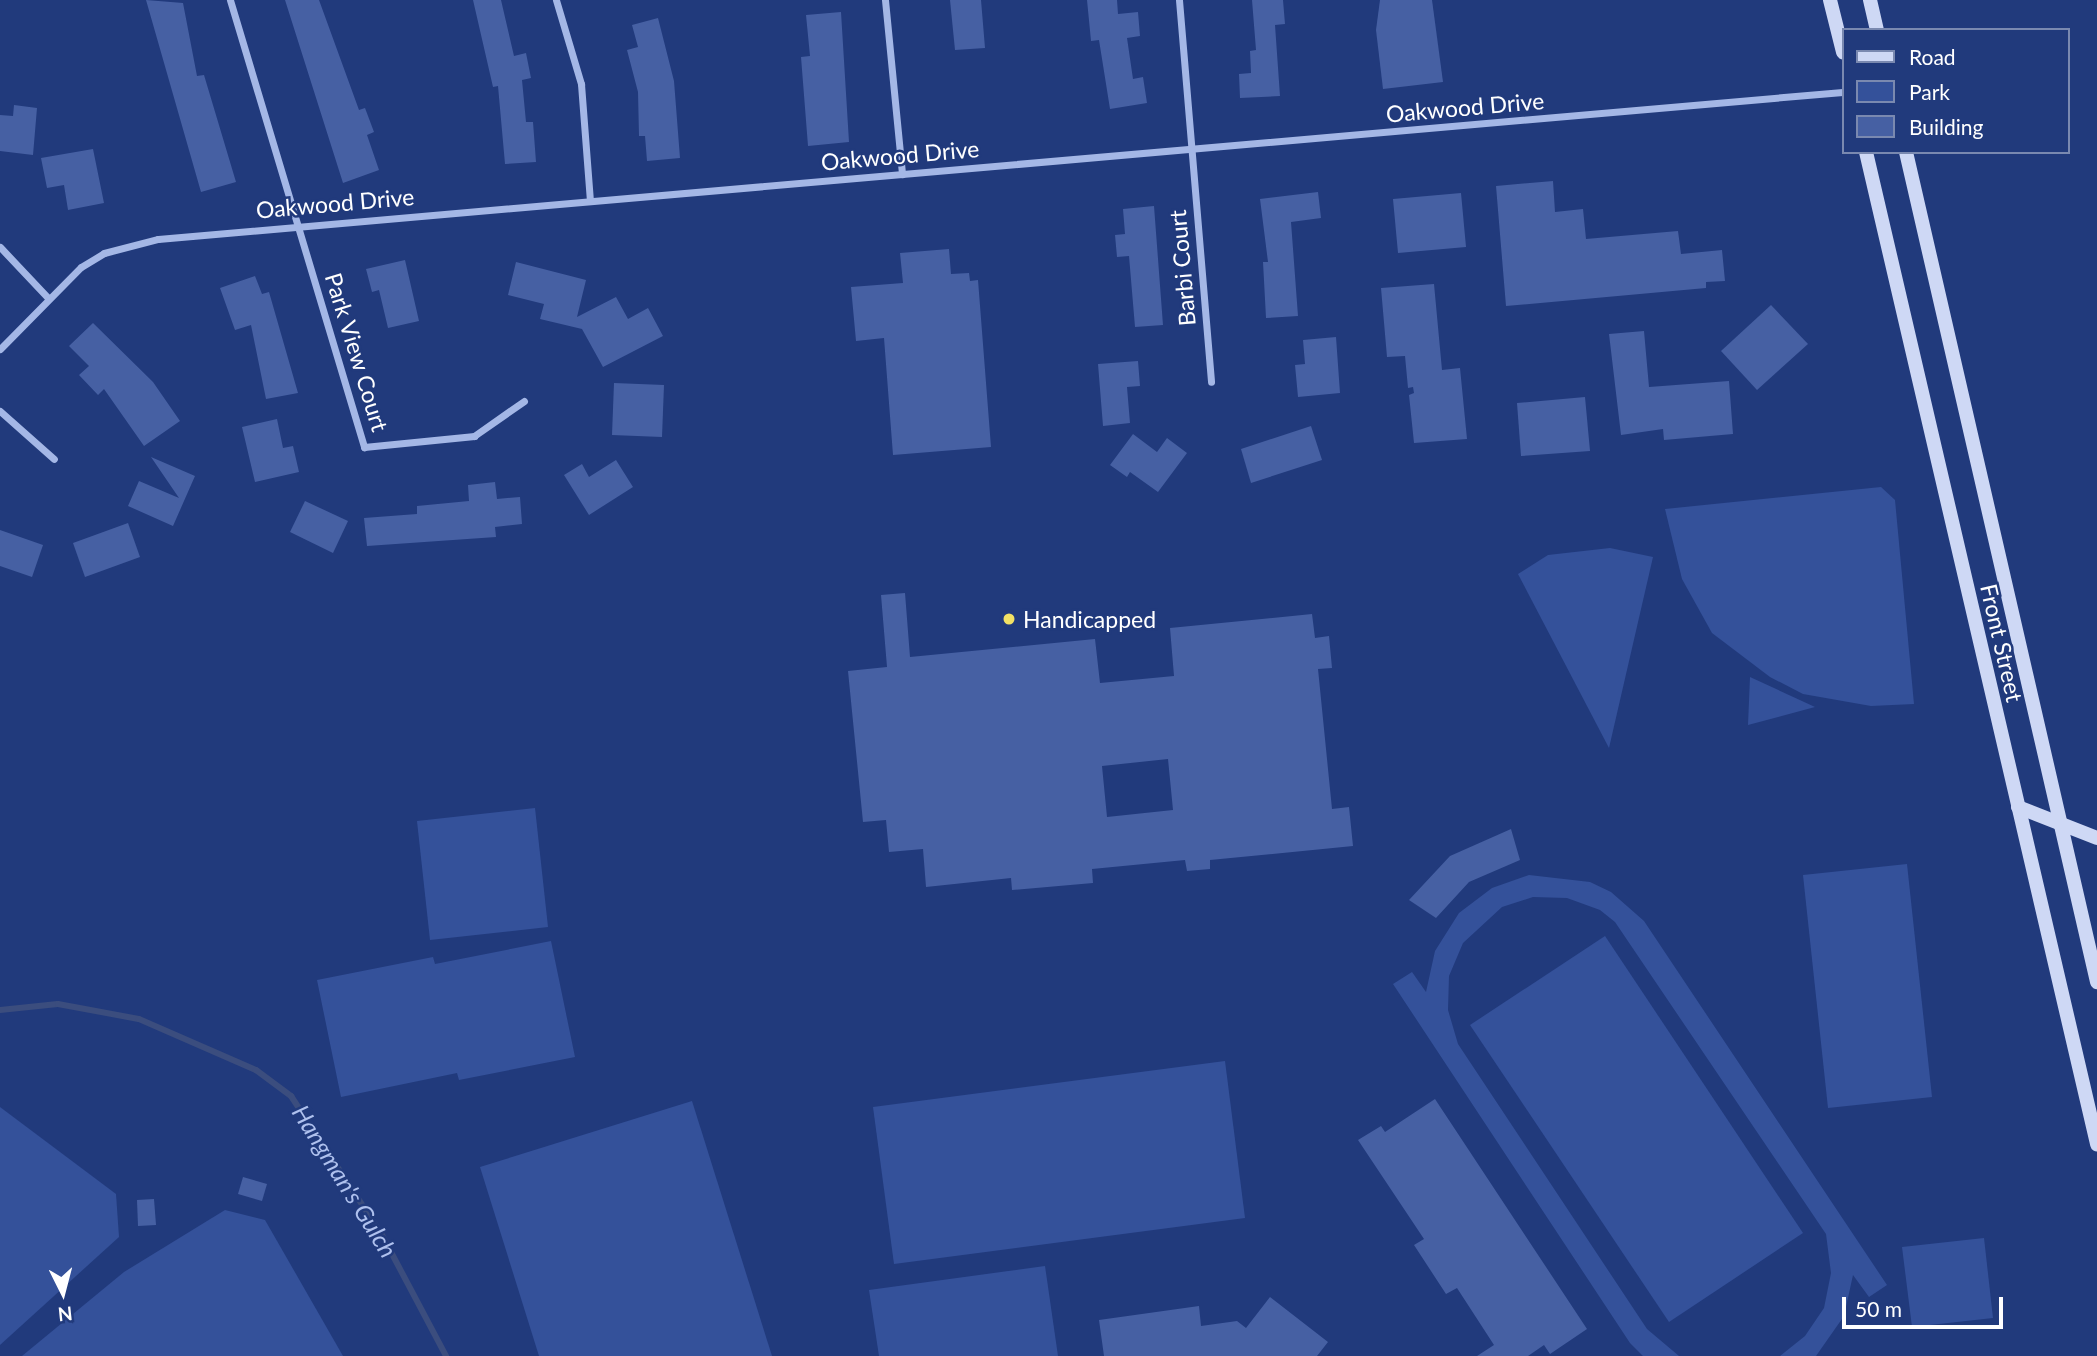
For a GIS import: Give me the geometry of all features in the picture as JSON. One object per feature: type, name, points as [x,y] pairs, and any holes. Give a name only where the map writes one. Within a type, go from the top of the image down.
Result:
[{"type":"main road","points":[[1830,0],[1842,48]]},
{"type":"main road","points":[[1870,0],[1877,28]]},
{"type":"main road","name":"Front Street","points":[[1867,154],[2097,1144]]},
{"type":"main road","name":"Front Street","points":[[1906,154],[2097,982]]},
{"type":"main road","points":[[2018,807],[2097,838]]},
{"type":"street","points":[[230,0],[299,226]]},
{"type":"street","points":[[556,0],[581,84],[590,200]]},
{"type":"street","points":[[885,0],[902,174]]},
{"type":"street","name":"Barbi Court","points":[[1180,0],[1211,382]]},
{"type":"street","name":"Oakwood Drive","points":[[0,349],[80,267],[127,245],[299,226],[590,200],[1191,151],[1842,92]]},
{"type":"street","name":"Park View Court","points":[[299,226],[364,447],[474,436],[524,401]]},
{"type":"street","points":[[0,247],[48,298]]},
{"type":"street","points":[[0,411],[54,459]]},
{"type":"green space","points":[[1881,487],[1895,500],[1914,704],[1871,706],[1803,694],[1770,677],[1712,633],[1682,579],[1665,509]]},
{"type":"green space","points":[[1610,548],[1653,557],[1609,748],[1518,574],[1548,555]]},
{"type":"green space","points":[[1750,677],[1815,707],[1748,725]]},
{"type":"green space","points":[[535,808],[548,927],[430,940],[417,821]]},
{"type":"green space","points":[[1907,864],[1932,1097],[1828,1108],[1803,875]]},
{"type":"green space","points":[[1529,875],[1590,882],[1611,892],[1644,921],[1887,1285],[1869,1297],[1853,1275],[1844,1316],[1816,1356],[1780,1356],[1805,1336],[1824,1308],[1831,1273],[1826,1234],[1615,922],[1600,910],[1567,898],[1533,897],[1502,907],[1463,943],[1449,976],[1448,1010],[1458,1044],[1647,1329],[1679,1356],[1643,1356],[1630,1343],[1393,984],[1412,972],[1426,992],[1435,951],[1459,913],[1492,888]]},
{"type":"green space","points":[[1605,936],[1803,1233],[1669,1322],[1470,1025]]},
{"type":"green space","points":[[551,941],[575,1057],[459,1080],[457,1073],[341,1097],[317,980],[433,957],[435,964]]},
{"type":"green space","points":[[1225,1061],[1245,1218],[894,1264],[873,1107]]},
{"type":"green space","points":[[692,1101],[772,1356],[539,1356],[480,1167]]},
{"type":"green space","points":[[0,1107],[116,1194],[119,1237],[0,1345]]},
{"type":"green space","points":[[225,1210],[265,1220],[343,1356],[22,1356],[124,1272]]},
{"type":"green space","points":[[1984,1238],[1993,1318],[1912,1327],[1902,1247]]},
{"type":"green space","points":[[1045,1266],[1058,1356],[879,1356],[869,1290]]},
{"type":"building","points":[[146,0],[183,3],[197,76],[204,75],[236,182],[201,192]]},
{"type":"building","points":[[285,0],[319,0],[359,110],[365,108],[374,132],[367,135],[379,170],[343,183]]},
{"type":"building","points":[[473,0],[501,0],[514,56],[526,53],[531,78],[522,80],[526,122],[533,122],[536,162],[505,164],[498,86],[493,87]]},
{"type":"building","points":[[950,0],[981,0],[985,48],[955,50]]},
{"type":"building","points":[[1087,0],[1117,0],[1118,14],[1138,12],[1140,36],[1127,38],[1133,79],[1143,77],[1147,103],[1110,109],[1099,40],[1091,41]]},
{"type":"building","points":[[1252,0],[1283,0],[1285,24],[1275,25],[1280,96],[1240,98],[1239,74],[1251,73],[1250,51],[1256,50]]},
{"type":"building","points":[[1380,0],[1432,0],[1443,82],[1383,89],[1376,30]]},
{"type":"building","points":[[841,12],[849,142],[808,146],[801,57],[810,56],[806,15]]},
{"type":"building","points":[[658,18],[674,81],[680,158],[647,161],[645,136],[639,136],[638,92],[627,50],[638,47],[632,25]]},
{"type":"building","points":[[14,105],[37,108],[33,155],[0,151],[0,115],[13,116]]},
{"type":"building","points":[[93,149],[104,203],[68,210],[64,185],[47,188],[41,158]]},
{"type":"building","points":[[1553,181],[1555,212],[1583,209],[1586,239],[1678,231],[1681,254],[1722,250],[1725,281],[1706,282],[1706,288],[1506,306],[1496,186]]},
{"type":"building","points":[[1318,192],[1321,218],[1291,222],[1298,316],[1266,318],[1263,262],[1268,262],[1260,199]]},
{"type":"building","points":[[1461,193],[1466,247],[1398,253],[1393,199]]},
{"type":"building","points":[[1154,206],[1163,325],[1135,327],[1129,256],[1117,257],[1115,235],[1125,234],[1123,209]]},
{"type":"building","points":[[949,249],[951,274],[969,273],[970,281],[978,280],[991,447],[893,455],[884,338],[856,341],[851,287],[903,283],[900,253]]},
{"type":"building","points":[[405,260],[419,321],[388,328],[379,290],[372,292],[366,269]]},
{"type":"building","points":[[516,262],[586,280],[577,317],[616,297],[628,319],[648,308],[663,336],[603,367],[582,329],[540,319],[544,304],[508,295]]},
{"type":"building","points":[[255,276],[262,294],[269,292],[298,393],[266,399],[251,325],[235,330],[220,288]]},
{"type":"building","points":[[1434,284],[1442,370],[1460,368],[1467,439],[1414,443],[1409,395],[1414,393],[1413,387],[1408,388],[1405,356],[1387,357],[1381,288]]},
{"type":"building","points":[[1771,305],[1808,344],[1757,390],[1721,351]]},
{"type":"building","points":[[93,323],[153,382],[180,421],[144,446],[104,389],[98,395],[79,375],[89,366],[69,346]]},
{"type":"building","points":[[1644,331],[1649,387],[1729,381],[1733,434],[1664,440],[1663,429],[1621,435],[1609,334]]},
{"type":"building","points":[[1336,337],[1340,393],[1298,397],[1295,365],[1305,364],[1303,340]]},
{"type":"building","points":[[1138,361],[1140,386],[1127,387],[1130,423],[1103,426],[1098,364]]},
{"type":"building","points":[[614,383],[664,385],[662,437],[612,435]]},
{"type":"building","points":[[1585,397],[1590,451],[1521,456],[1517,403]]},
{"type":"building","points":[[277,419],[283,448],[293,446],[299,472],[255,482],[242,427]]},
{"type":"building","points":[[1311,426],[1322,460],[1251,483],[1241,449]]},
{"type":"building","points":[[1133,434],[1157,452],[1167,438],[1187,453],[1158,492],[1130,472],[1127,477],[1110,465]]},
{"type":"building","points":[[151,457],[195,476],[173,526],[128,506],[139,481],[179,498]]},
{"type":"building","points":[[616,460],[633,487],[589,515],[564,475],[582,464],[589,477]]},
{"type":"building","points":[[495,482],[497,499],[520,497],[522,524],[495,527],[496,537],[367,546],[364,518],[417,514],[417,506],[469,501],[468,485]]},
{"type":"building","points":[[305,501],[348,521],[333,553],[290,532]]},
{"type":"building","points":[[128,523],[140,557],[85,577],[73,543]]},
{"type":"building","points":[[0,530],[43,545],[32,577],[0,566]]},
{"type":"building","points":[[905,593],[910,657],[1095,639],[1100,683],[1174,676],[1170,628],[1312,614],[1315,638],[1329,636],[1332,668],[1318,669],[1332,809],[1349,807],[1353,846],[1210,860],[1210,869],[1187,871],[1185,860],[1092,869],[1093,883],[1012,890],[1011,878],[926,887],[923,849],[889,852],[886,820],[863,822],[848,671],[887,667],[881,595]],"holes":[[[1168,759],[1173,810],[1107,817],[1102,766]]]},
{"type":"building","points":[[1511,829],[1520,860],[1469,882],[1436,918],[1409,900],[1450,856]]},
{"type":"building","points":[[1435,1099],[1587,1329],[1550,1354],[1544,1345],[1528,1356],[1477,1356],[1494,1345],[1457,1288],[1446,1294],[1414,1245],[1424,1239],[1358,1140],[1381,1126],[1385,1132]]},
{"type":"building","points":[[243,1177],[267,1184],[262,1201],[238,1194]]},
{"type":"building","points":[[154,1199],[156,1225],[138,1226],[137,1200]]},
{"type":"building","points":[[1270,1297],[1328,1342],[1317,1356],[1104,1356],[1099,1320],[1199,1306],[1201,1326],[1237,1321],[1246,1328]]},
{"type":"waterway","name":"Hangman's Gulch","points":[[0,1010],[58,1004],[139,1019],[256,1070],[291,1096],[382,1235],[446,1356]]},
{"type":"place","name":"Handicapped","points":[[1009,619]]}]
